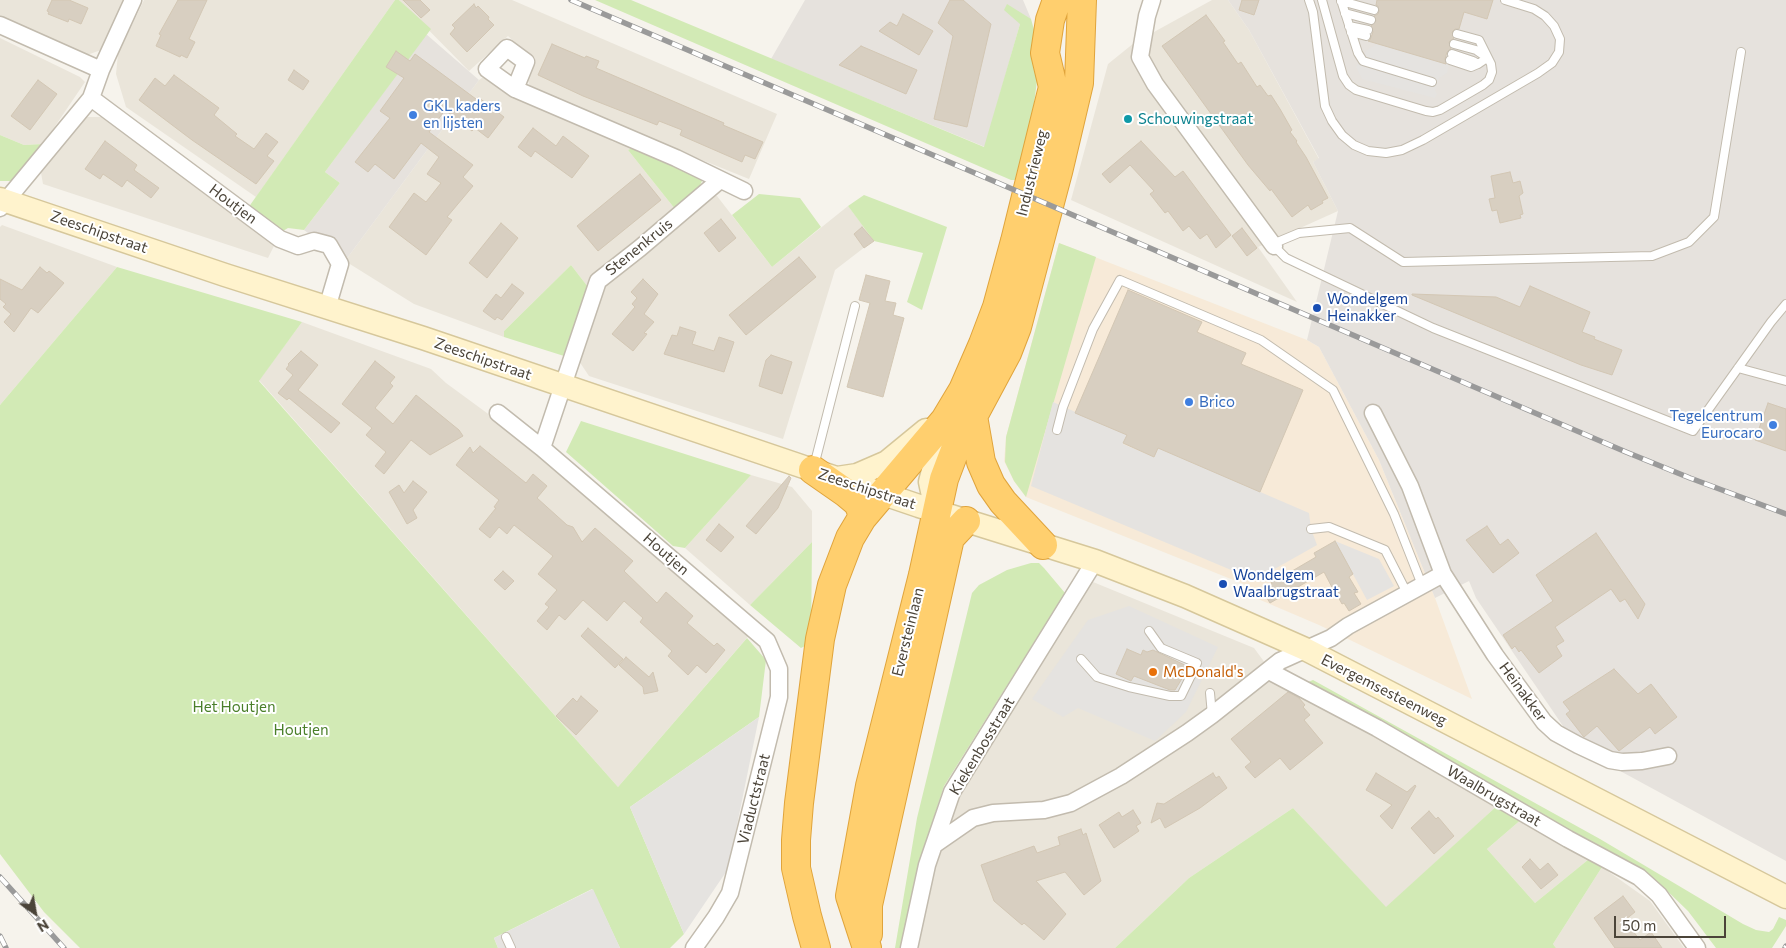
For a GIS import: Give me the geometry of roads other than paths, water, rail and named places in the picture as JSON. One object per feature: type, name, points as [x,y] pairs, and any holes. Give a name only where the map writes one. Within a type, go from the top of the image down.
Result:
[{"type":"highway","name":"Industrieweg","points":[[816,948],[796,868],[796,840],[798,803],[820,638],[832,584],[850,538],[862,518],[945,420],[963,390],[983,344],[997,307],[1015,241],[1052,87],[1045,53],[1050,20],[1057,0]]},
{"type":"highway","name":"Industrieweg","points":[[1017,327],[1079,84],[1082,0]]},
{"type":"highway","name":"Eversteinlaan","points":[[868,948],[850,896],[870,786],[923,575],[944,479],[955,450],[1006,353],[1017,327]]},
{"type":"highway","points":[[973,416],[981,462],[992,485],[1003,502],[1043,545]]},
{"type":"highway","points":[[824,474],[858,503],[862,518]]},
{"type":"highway","points":[[868,948],[868,905],[950,538],[966,521]]},
{"type":"main road","name":"Zeeschipstraat","points":[[2,202],[424,338],[562,387],[966,521]]},
{"type":"main road","points":[[824,474],[857,475],[887,462],[921,435],[963,390]]},
{"type":"main road","points":[[937,511],[930,482],[935,463],[949,432],[963,390]]},
{"type":"main road","name":"Evergemsesteenweg","points":[[966,521],[1095,561],[1185,596],[1305,649],[1786,897]]},
{"type":"street","points":[[2,202],[91,98],[101,70],[133,0]]},
{"type":"street","points":[[1152,0],[1147,16],[1140,57],[1155,84],[1272,244]]},
{"type":"street","points":[[0,25],[101,70]]},
{"type":"street","points":[[515,89],[676,158],[744,191]]},
{"type":"street","name":"Houtjen","points":[[91,98],[280,240],[298,246],[314,241],[329,245],[340,264],[327,308]]},
{"type":"street","name":"Stenenkruis","points":[[562,387],[598,281],[720,180]]},
{"type":"street","points":[[542,448],[562,387]]},
{"type":"street","name":"Houtjen","points":[[498,413],[542,448],[767,641]]},
{"type":"street","name":"Heinakker","points":[[1373,413],[1410,486],[1443,574],[1501,662],[1544,722],[1556,733],[1610,760],[1622,762],[1642,761],[1668,756]]},
{"type":"street","name":"Kiekenbosstraat","points":[[909,948],[927,865],[952,792],[1095,561]]},
{"type":"street","points":[[934,845],[973,818],[993,812],[1044,810],[1070,803],[1121,776],[1212,715],[1280,661],[1331,638],[1348,626],[1443,574]]},
{"type":"street","name":"Viaductstraat","points":[[695,948],[730,893],[779,697],[779,670],[767,641]]},
{"type":"street","name":"Waalbrugstraat","points":[[1269,671],[1377,728],[1639,878],[1659,895],[1697,948]]},
{"type":"lane","points":[[1309,0],[1325,106],[1332,121],[1342,135],[1354,145],[1368,151],[1386,153],[1402,150],[1423,140],[1552,63],[1560,52],[1560,39],[1554,26],[1545,16],[1534,9],[1506,0]]},
{"type":"lane","points":[[1322,0],[1344,76],[1349,85],[1356,90],[1433,112],[1440,110],[1483,85],[1489,80],[1492,72],[1491,64],[1479,40],[1457,34]]},
{"type":"lane","points":[[1341,0],[1374,10]]},
{"type":"lane","points":[[1341,0],[1358,53],[1363,61],[1432,82]]},
{"type":"lane","points":[[1345,13],[1371,20]]},
{"type":"lane","points":[[1350,29],[1367,33]]},
{"type":"lane","points":[[1454,44],[1476,50],[1487,58]]},
{"type":"lane","points":[[1741,52],[1714,217],[1689,242],[1652,256],[1403,262],[1350,228],[1299,233],[1272,244],[1286,258],[1433,328],[1693,431],[1786,304]]},
{"type":"lane","points":[[1451,57],[1471,67],[1487,58]]},
{"type":"lane","points":[[1057,430],[1063,407],[1093,329],[1120,280],[1261,340],[1333,390],[1394,514],[1422,585]]},
{"type":"lane","points":[[824,474],[855,306]]},
{"type":"lane","points":[[1738,368],[1786,381]]},
{"type":"lane","points":[[1311,530],[1329,527],[1385,550],[1407,593]]},
{"type":"lane","points":[[1081,659],[1097,677],[1130,687],[1170,696],[1181,696],[1197,663],[1161,648],[1149,631]]},
{"type":"lane","points":[[1210,693],[1212,715]]},
{"type":"lane","points":[[506,937],[511,948]]},
{"type":"railway","points":[[571,0],[1626,452],[1786,514]]},
{"type":"railway","points":[[0,877],[64,948]]},
{"type":"railway","points":[[0,936],[6,948]]},
{"type":"place","name":"GKL kaders en lijsten","points":[[413,115]]},
{"type":"place","name":"Schouwingstraat","points":[[1128,119]]},
{"type":"place","name":"Wondelgem Heinakker","points":[[1317,308]]},
{"type":"place","name":"Brico","points":[[1189,402]]},
{"type":"place","name":"Tegelcentrum Eurocaro","points":[[1773,425]]},
{"type":"place","name":"Wondelgem Waalbrugstraat","points":[[1223,584]]},
{"type":"place","name":"McDonald's","points":[[1153,672]]},
{"type":"park label","name":"Het Houtjen","points":[[234,707]]}]
